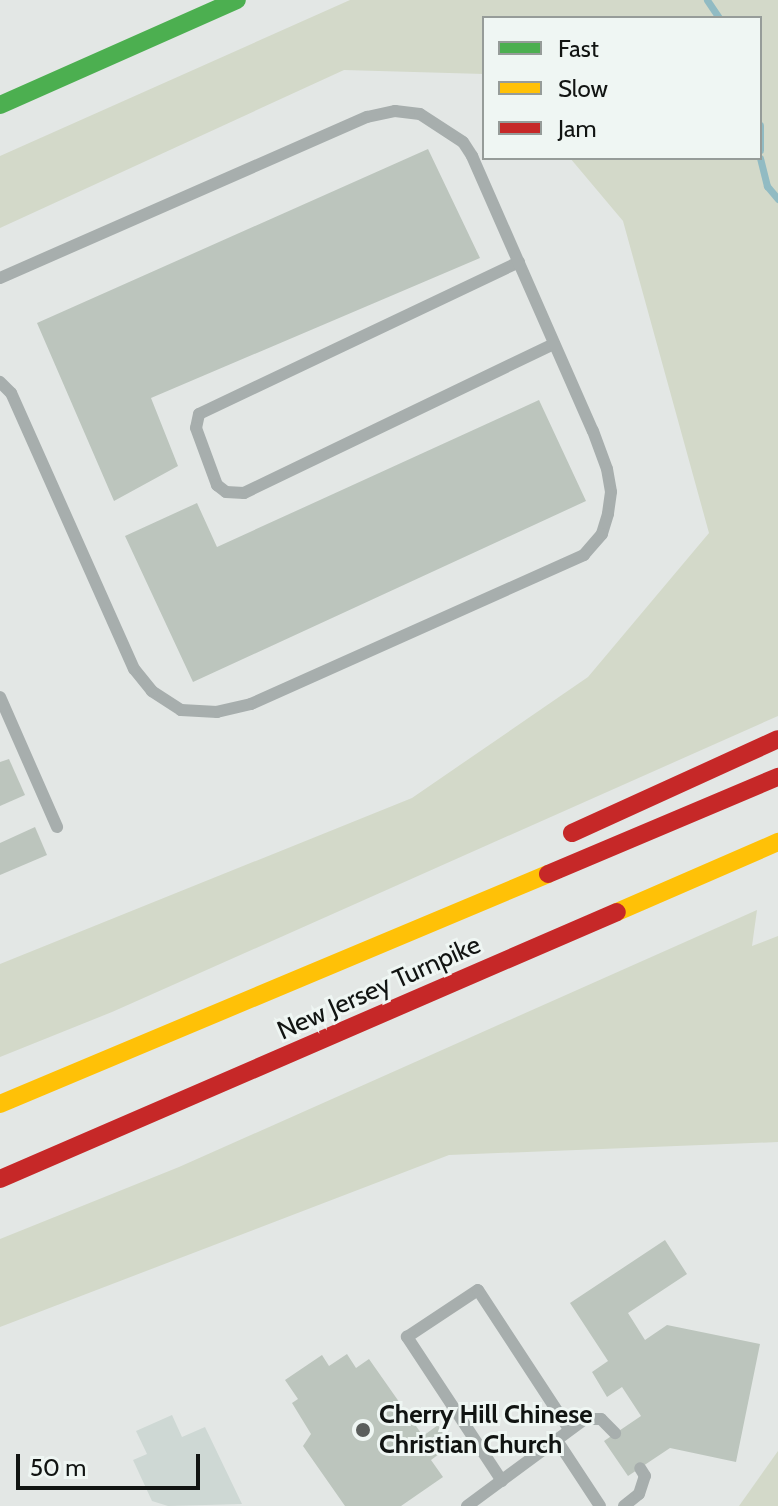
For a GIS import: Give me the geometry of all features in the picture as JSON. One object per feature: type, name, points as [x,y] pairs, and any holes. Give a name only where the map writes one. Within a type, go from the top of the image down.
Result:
[{"type":"highway","points":[[0,105],[237,0]]},
{"type":"highway","points":[[554,841],[778,739]]},
{"type":"highway","name":"New Jersey Turnpike","points":[[0,1104],[778,777]]},
{"type":"highway","name":"New Jersey Turnpike","points":[[0,1179],[778,842]]},
{"type":"highway","points":[[344,957],[397,915]]},
{"type":"lane","points":[[0,278],[334,130],[395,111],[420,114],[463,142],[593,431],[611,492],[602,534],[584,555],[251,704],[217,712],[181,710],[166,702],[134,669],[11,393],[0,382]]},
{"type":"lane","points":[[519,262],[199,414],[196,428],[217,485],[226,492],[244,493],[554,344]]},
{"type":"lane","points":[[0,697],[57,827]]},
{"type":"lane","points":[[502,1481],[407,1337],[478,1290],[569,1429]]},
{"type":"lane","points":[[467,1506],[585,1419],[601,1419],[615,1433]]},
{"type":"lane","points":[[556,1439],[600,1506]]},
{"type":"lane","points":[[624,1506],[639,1494],[645,1476],[640,1468]]},
{"type":"shaded area","points":[[172,1415],[182,1437],[205,1427],[242,1504],[168,1506],[152,1501],[133,1460],[147,1454],[136,1431]]},
{"type":"green space","points":[[350,0],[778,0],[778,716],[112,1012],[0,1057],[0,964],[412,798],[588,677],[709,533],[623,221],[572,160],[762,160],[762,16],[482,16],[482,74],[344,70],[0,228],[0,156]]},
{"type":"green space","points":[[757,910],[752,946],[778,936],[778,1142],[449,1155],[0,1327],[0,1239],[179,1167]]},
{"type":"green space","points":[[778,1451],[778,1506],[739,1506]]},
{"type":"building","points":[[428,149],[480,258],[151,398],[178,466],[114,501],[37,323]]},
{"type":"building","points":[[539,400],[586,501],[193,682],[125,536],[197,503],[217,547]]},
{"type":"building","points":[[9,759],[25,795],[0,806],[0,762]]},
{"type":"building","points":[[35,827],[47,855],[0,875],[0,843]]},
{"type":"building","name":"Cherry Hill Chinese Christian Church","points":[[665,1240],[687,1274],[628,1313],[645,1340],[667,1325],[760,1344],[736,1462],[670,1448],[628,1476],[604,1441],[641,1416],[622,1387],[607,1397],[592,1372],[608,1361],[570,1303]]},
{"type":"building","name":"Cherry Hill Chinese Christian Church","points":[[347,1354],[356,1368],[369,1359],[423,1436],[438,1425],[451,1445],[431,1460],[443,1477],[401,1506],[345,1506],[303,1446],[311,1434],[292,1403],[298,1399],[285,1380],[322,1355],[329,1366]]},
{"type":"waterway","points":[[707,0],[718,16]]},
{"type":"waterway","points":[[760,160],[767,186],[778,199]]},
{"type":"traffic: fast","points":[[0,105],[237,0]]},
{"type":"traffic: slow","points":[[617,912],[778,842]]},
{"type":"traffic: slow","points":[[0,1104],[548,874]]},
{"type":"traffic: jam","points":[[572,833],[778,739]]},
{"type":"traffic: jam","points":[[548,874],[778,777]]},
{"type":"traffic: jam","points":[[0,1179],[617,912]]},
{"type":"place","name":"Cherry Hill Chinese Christian Church","points":[[363,1430]]}]
